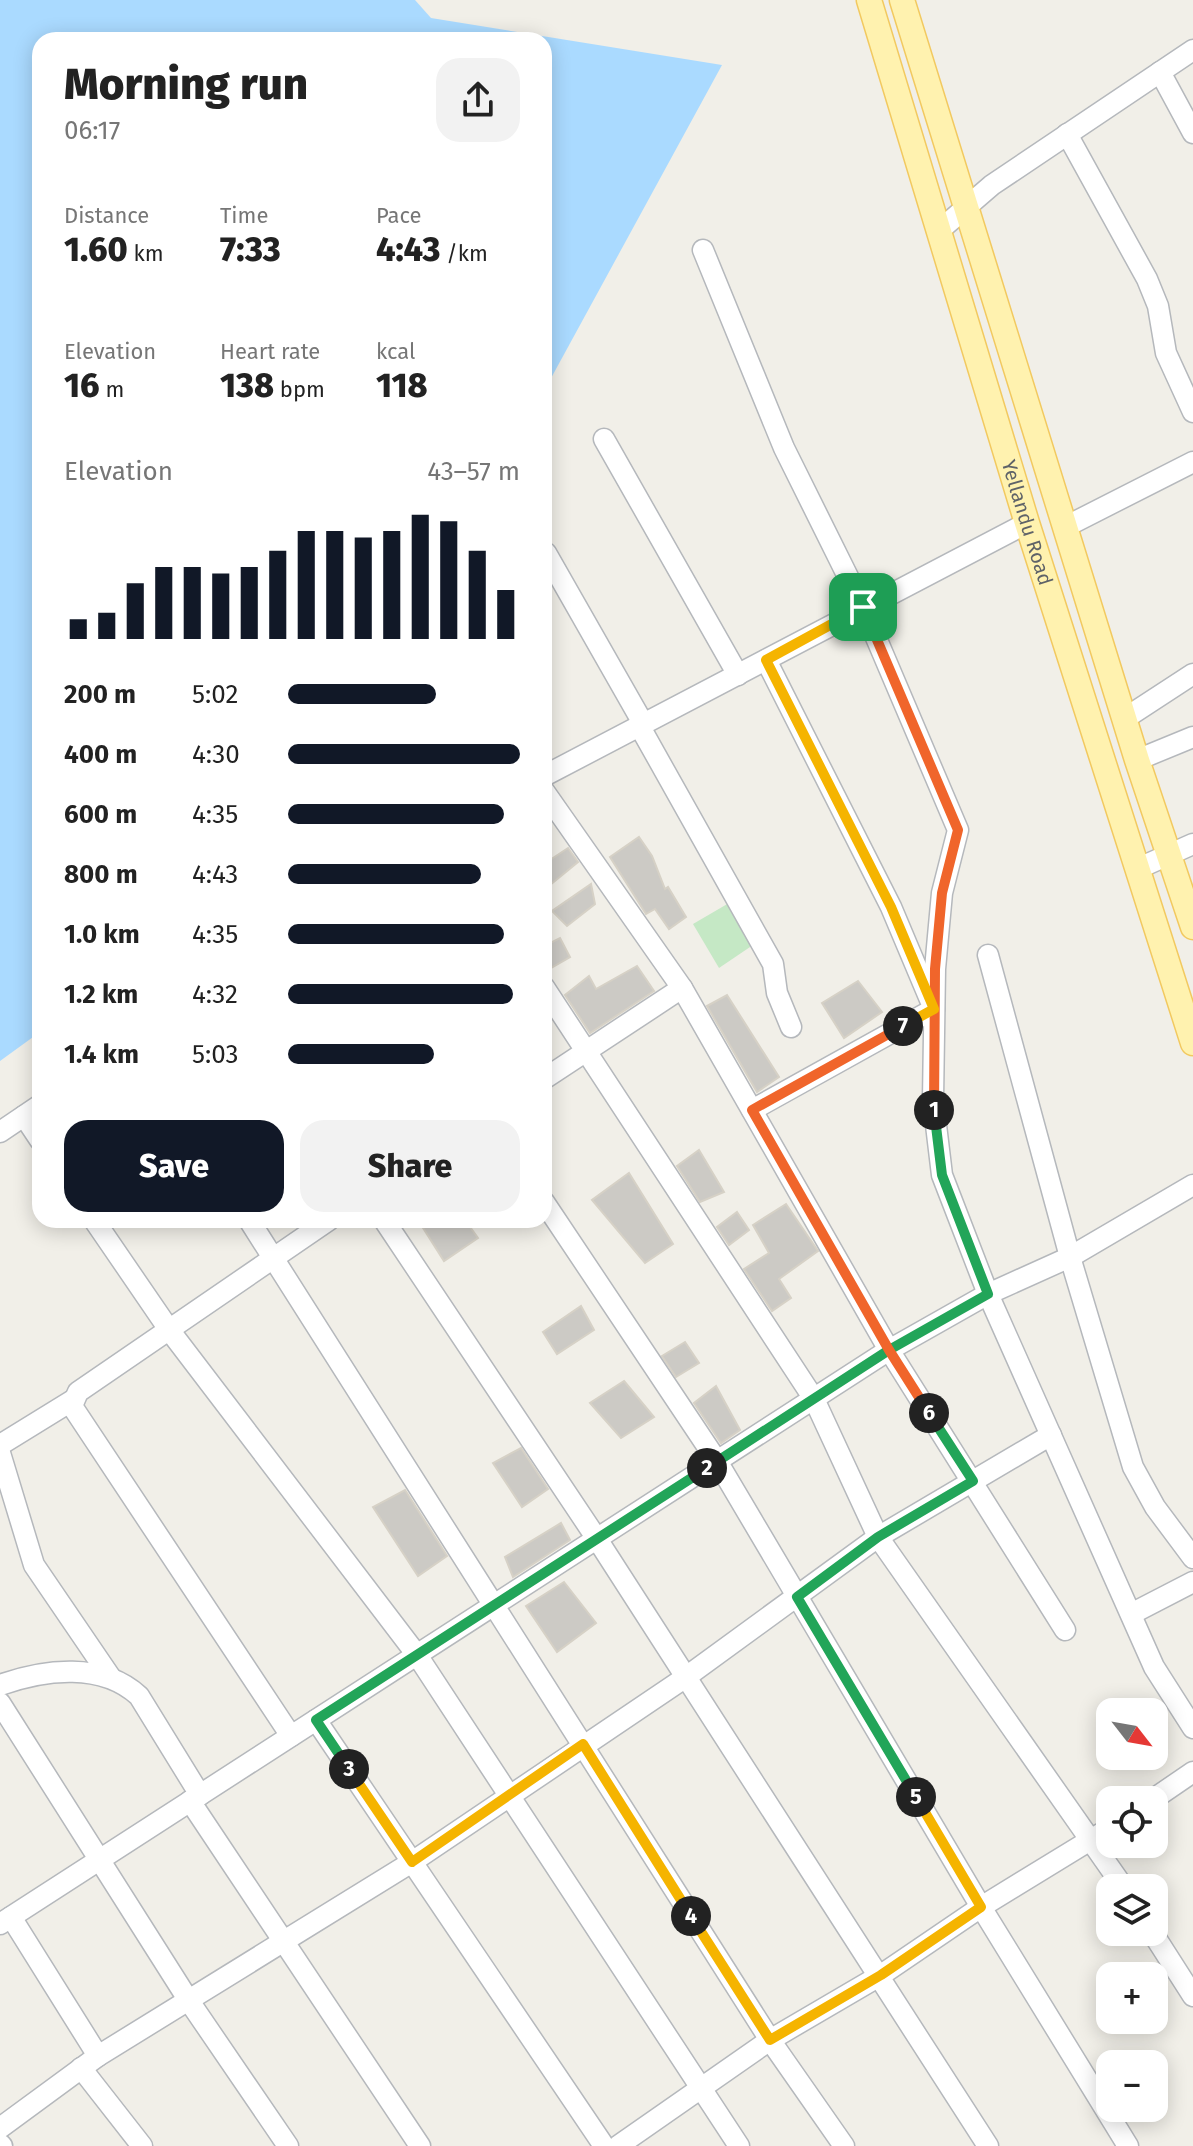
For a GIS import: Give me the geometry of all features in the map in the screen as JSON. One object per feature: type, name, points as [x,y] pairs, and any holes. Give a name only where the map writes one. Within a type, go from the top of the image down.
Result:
[{"type":"main road","name":"Yellandu Road","points":[[869,0],[941,229],[1027,523],[1193,1043]]},
{"type":"main road","name":"Yellandu Road","points":[[902,0],[964,209],[1137,760],[1182,849],[1193,927]]},
{"type":"street","points":[[941,229],[992,185],[1193,50]]},
{"type":"street","points":[[1160,72],[1193,133]]},
{"type":"street","points":[[1067,134],[1147,279],[1158,306],[1166,353],[1193,412]]},
{"type":"street","points":[[703,250],[784,448],[863,607],[958,830],[942,893],[934,1009],[933,1100],[942,1175],[988,1294],[1154,1667],[1193,1728]]},
{"type":"street","points":[[604,439],[738,675]]},
{"type":"street","points":[[1065,527],[1193,462]]},
{"type":"street","points":[[552,772],[1027,523]]},
{"type":"street","points":[[552,564],[773,964],[777,993],[791,1027]]},
{"type":"street","points":[[766,660],[891,907],[934,1009]]},
{"type":"street","points":[[1124,719],[1193,674]]},
{"type":"street","points":[[1137,760],[1193,737]]},
{"type":"street","points":[[552,802],[682,988],[889,1350],[1065,1630]]},
{"type":"street","points":[[1139,868],[1182,849]]},
{"type":"street","points":[[988,955],[1070,1257],[1133,1467],[1155,1507],[1193,1558]]},
{"type":"street","points":[[552,1074],[682,988]]},
{"type":"street","points":[[552,999],[814,1399],[878,1537],[1096,1826]]},
{"type":"street","points":[[752,1110],[934,1009]]},
{"type":"street","points":[[0,1132],[32,1110]]},
{"type":"street","points":[[98,2056],[6,1920],[889,1350],[988,1294],[1070,1257],[1193,1185]]},
{"type":"street","points":[[552,1214],[717,1461],[981,1907],[1128,2146]]},
{"type":"street","points":[[99,1228],[170,1331],[417,1655],[698,2089],[739,2146]]},
{"type":"street","points":[[255,1228],[770,2040],[844,2146]]},
{"type":"street","points":[[0,1445],[73,1400],[78,1392],[317,1228]]},
{"type":"street","points":[[389,1228],[597,1539],[881,1975],[988,2146]]},
{"type":"street","points":[[73,1400],[78,1418],[291,1736]]},
{"type":"street","points":[[0,2128],[98,2056],[412,1862],[686,1677],[878,1537],[1051,1435]]},
{"type":"street","points":[[0,1453],[34,1565],[111,1678]]},
{"type":"street","points":[[1131,1614],[1193,1582]]},
{"type":"street","points":[[0,1685],[48,1673],[89,1673],[111,1678],[139,1696],[195,1798],[284,1942],[420,2146]]},
{"type":"street","points":[[0,1704],[189,2001],[288,2146]]},
{"type":"street","points":[[316,1720],[604,2146]]},
{"type":"street","points":[[1168,1789],[1193,1772]]},
{"type":"street","points":[[618,2146],[770,2040],[881,1975],[981,1907],[1096,1838]]},
{"type":"street","points":[[1161,1946],[1193,1996]]},
{"type":"street","points":[[81,2068],[142,2146]]},
{"type":"green space","points":[[729,903],[753,945],[719,968],[693,924]]},
{"type":"water","points":[[0,0],[415,0],[431,18],[518,32],[32,32],[32,1038],[0,1061]]},
{"type":"water","points":[[552,38],[722,65],[552,376]]},
{"type":"building","points":[[639,837],[652,856],[665,889],[668,887],[686,917],[669,929],[655,909],[646,914],[610,857]]},
{"type":"building","points":[[568,848],[578,862],[552,883],[552,859]]},
{"type":"building","points":[[591,884],[595,904],[567,926],[552,911]]},
{"type":"building","points":[[560,938],[570,957],[552,967],[552,942]]},
{"type":"building","points":[[637,966],[654,991],[590,1033],[565,995],[589,976],[596,989]]},
{"type":"building","points":[[858,981],[882,1012],[844,1038],[822,1003]]},
{"type":"building","points":[[727,995],[779,1077],[757,1092],[707,1006]]},
{"type":"building","points":[[699,1150],[724,1192],[700,1202],[677,1166]]},
{"type":"building","points":[[629,1173],[673,1244],[645,1263],[592,1200]]},
{"type":"building","points":[[786,1204],[818,1251],[779,1279],[791,1298],[772,1311],[744,1269],[769,1253],[753,1225]]},
{"type":"building","points":[[737,1212],[749,1230],[729,1245],[717,1227]]},
{"type":"building","points":[[423,1228],[471,1228],[478,1238],[444,1261]]},
{"type":"building","points":[[581,1306],[594,1330],[557,1354],[543,1332]]},
{"type":"building","points":[[685,1342],[699,1363],[676,1377],[662,1356]]},
{"type":"building","points":[[624,1381],[654,1417],[621,1438],[590,1403]]},
{"type":"building","points":[[716,1386],[740,1430],[721,1443],[694,1403]]},
{"type":"building","points":[[521,1448],[548,1489],[522,1507],[493,1463]]},
{"type":"building","points":[[405,1490],[447,1556],[418,1576],[373,1507]]},
{"type":"building","points":[[561,1523],[570,1540],[513,1577],[505,1557]]},
{"type":"building","points":[[564,1582],[596,1623],[557,1652],[526,1606]]},
{"type":"route","points":[[863,607],[766,660],[891,907],[934,1009],[752,1110],[889,1350],[973,1481],[878,1537],[797,1597],[981,1907],[881,1975],[770,2040],[583,1744],[412,1862],[316,1720],[889,1350],[988,1294],[942,1175],[933,1100],[935,969],[942,893],[958,830],[863,607]]}]
